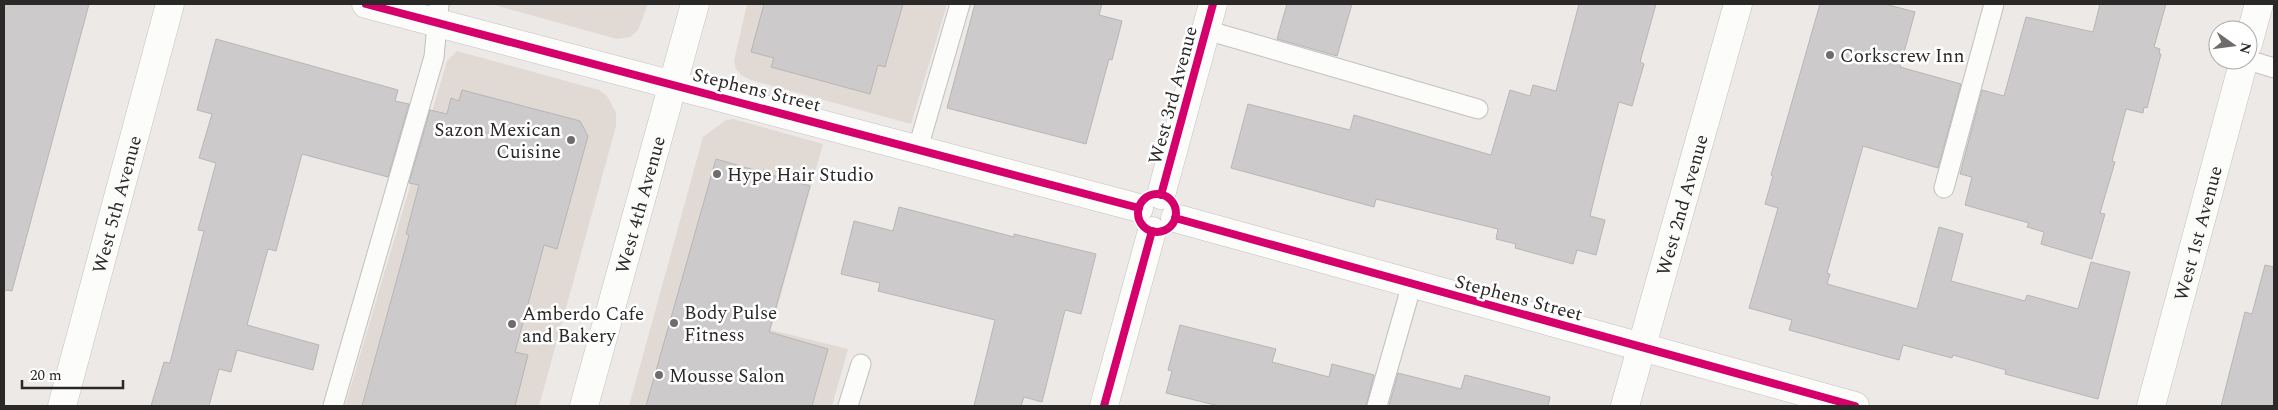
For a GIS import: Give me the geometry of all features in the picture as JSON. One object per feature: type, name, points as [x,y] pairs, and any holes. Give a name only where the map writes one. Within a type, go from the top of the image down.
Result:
[{"type":"street","name":"West 5th Avenue","points":[[62,406],[170,4]]},
{"type":"street","name":"Stephens Street","points":[[366,4],[438,13],[672,85],[918,148],[1150,201]]},
{"type":"street","name":"West 4th Avenue","points":[[584,406],[694,4]]},
{"type":"street","name":"West 3rd Avenue","points":[[1150,201],[1213,4]]},
{"type":"street","name":"West 2nd Avenue","points":[[1625,406],[1738,4]]},
{"type":"street","points":[[2255,20],[2259,4]]},
{"type":"street","name":"West 1st Avenue","points":[[2151,406],[2241,70]]},
{"type":"street","points":[[1104,406],[1163,225],[1173,204],[1150,201]]},
{"type":"street","name":"Stephens Street","points":[[1163,225],[1412,284],[1855,406]]},
{"type":"lane","points":[[918,148],[960,4]]},
{"type":"lane","points":[[1944,188],[1994,4]]},
{"type":"lane","points":[[333,406],[434,57],[438,13]]},
{"type":"lane","points":[[1206,30],[1478,109]]},
{"type":"lane","points":[[2258,63],[2274,68]]},
{"type":"lane","points":[[1377,406],[1412,284]]},
{"type":"lane","points":[[848,406],[861,364]]},
{"type":"shaded area","points":[[491,4],[648,4],[638,30],[630,37],[617,39]]},
{"type":"shaded area","points":[[747,4],[947,4],[911,124],[751,80],[741,75],[736,69],[734,61]]},
{"type":"shaded area","points":[[457,51],[599,90],[607,96],[616,113],[616,126],[539,406],[345,406],[447,61]]},
{"type":"shaded area","points":[[733,119],[823,144],[771,330],[848,349],[832,406],[629,406],[703,137],[726,120]]},
{"type":"building","points":[[4,4],[89,4],[12,291],[4,290]]},
{"type":"building","points":[[764,4],[903,4],[885,67],[878,65],[870,94],[771,67],[774,58],[751,52]]},
{"type":"building","points":[[975,4],[1102,4],[1099,15],[1122,21],[1112,60],[1109,59],[1086,144],[947,108]]},
{"type":"building","points":[[1287,4],[1352,4],[1337,56],[1277,39]]},
{"type":"building","points":[[1579,4],[1656,4],[1640,62],[1644,64],[1632,106],[1619,102],[1590,216],[1605,220],[1596,255],[1577,250],[1573,264],[1515,248],[1516,244],[1496,239],[1498,229],[1376,199],[1374,207],[1231,168],[1248,104],[1350,130],[1354,115],[1491,155],[1510,90],[1530,96],[1533,85],[1556,91]]},
{"type":"building","points":[[1820,4],[1885,4],[1915,12],[1900,67],[1961,84],[1938,168],[1863,146],[1827,273],[1830,274],[1827,284],[1917,309],[1939,227],[1963,234],[1951,281],[2025,301],[2027,295],[2078,309],[2091,262],[2130,272],[2098,399],[2005,374],[2006,370],[1953,355],[1952,358],[1903,345],[1899,360],[1789,330],[1792,320],[1749,308],[1778,208],[1765,204],[1773,176],[1771,175]]},
{"type":"building","points":[[2100,4],[2166,4],[2154,47],[2160,49],[2159,54],[2161,54],[2147,108],[2144,107],[2143,113],[2126,109],[2112,161],[2115,162],[2100,213],[2105,214],[2092,259],[2041,244],[2044,232],[2027,227],[2029,223],[1965,205],[1972,177],[1960,174],[1982,90],[2004,96],[2026,17],[2093,32]]},
{"type":"building","points":[[216,39],[398,90],[395,101],[409,104],[388,177],[302,154],[276,251],[268,249],[247,325],[319,345],[313,370],[237,350],[231,372],[219,369],[209,406],[151,406],[164,362],[170,363],[204,231],[198,230],[216,163],[199,158],[212,114],[197,110]]},
{"type":"building","points":[[462,90],[580,121],[588,136],[557,249],[544,245],[515,352],[528,355],[515,406],[362,406],[409,235],[406,234],[419,185],[409,183],[430,110],[447,114],[451,98],[459,101]]},
{"type":"building","points":[[716,159],[810,186],[769,332],[828,349],[812,406],[646,406]]},
{"type":"building","points":[[899,207],[1014,237],[1014,234],[1096,254],[1081,314],[1065,310],[1042,402],[1024,397],[1021,406],[974,406],[995,320],[878,291],[880,283],[841,274],[854,221],[893,231]]},
{"type":"building","points":[[2265,265],[2274,267],[2274,406],[2221,406],[2245,312],[2252,314]]},
{"type":"building","points":[[1180,325],[1276,349],[1272,362],[1329,377],[1332,364],[1374,375],[1366,406],[1219,406],[1166,393],[1172,371],[1168,370]]},
{"type":"building","points":[[1398,373],[1461,389],[1465,375],[1550,397],[1548,406],[1389,406]]},
{"type":"cycle path","points":[[366,4],[1139,208]]},
{"type":"cycle path","points":[[1161,195],[1213,4]]},
{"type":"cycle path","points":[[1157,194],[1170,200],[1176,213],[1170,226],[1157,232],[1144,226],[1138,213],[1144,200],[1157,194]]},
{"type":"cycle path","points":[[1175,218],[1855,406]]},
{"type":"cycle path","points":[[1104,406],[1152,231]]},
{"type":"place","name":"Corkscrew Inn","points":[[1830,55]]},
{"type":"place","name":"Sazon Mexican Cuisine","points":[[571,140]]},
{"type":"place","name":"Hype Hair Studio","points":[[717,174]]},
{"type":"place","name":"Body Pulse Fitness","points":[[674,323]]},
{"type":"place","name":"Amberdo Cafe and Bakery","points":[[512,324]]},
{"type":"place","name":"Mousse Salon","points":[[659,375]]}]
